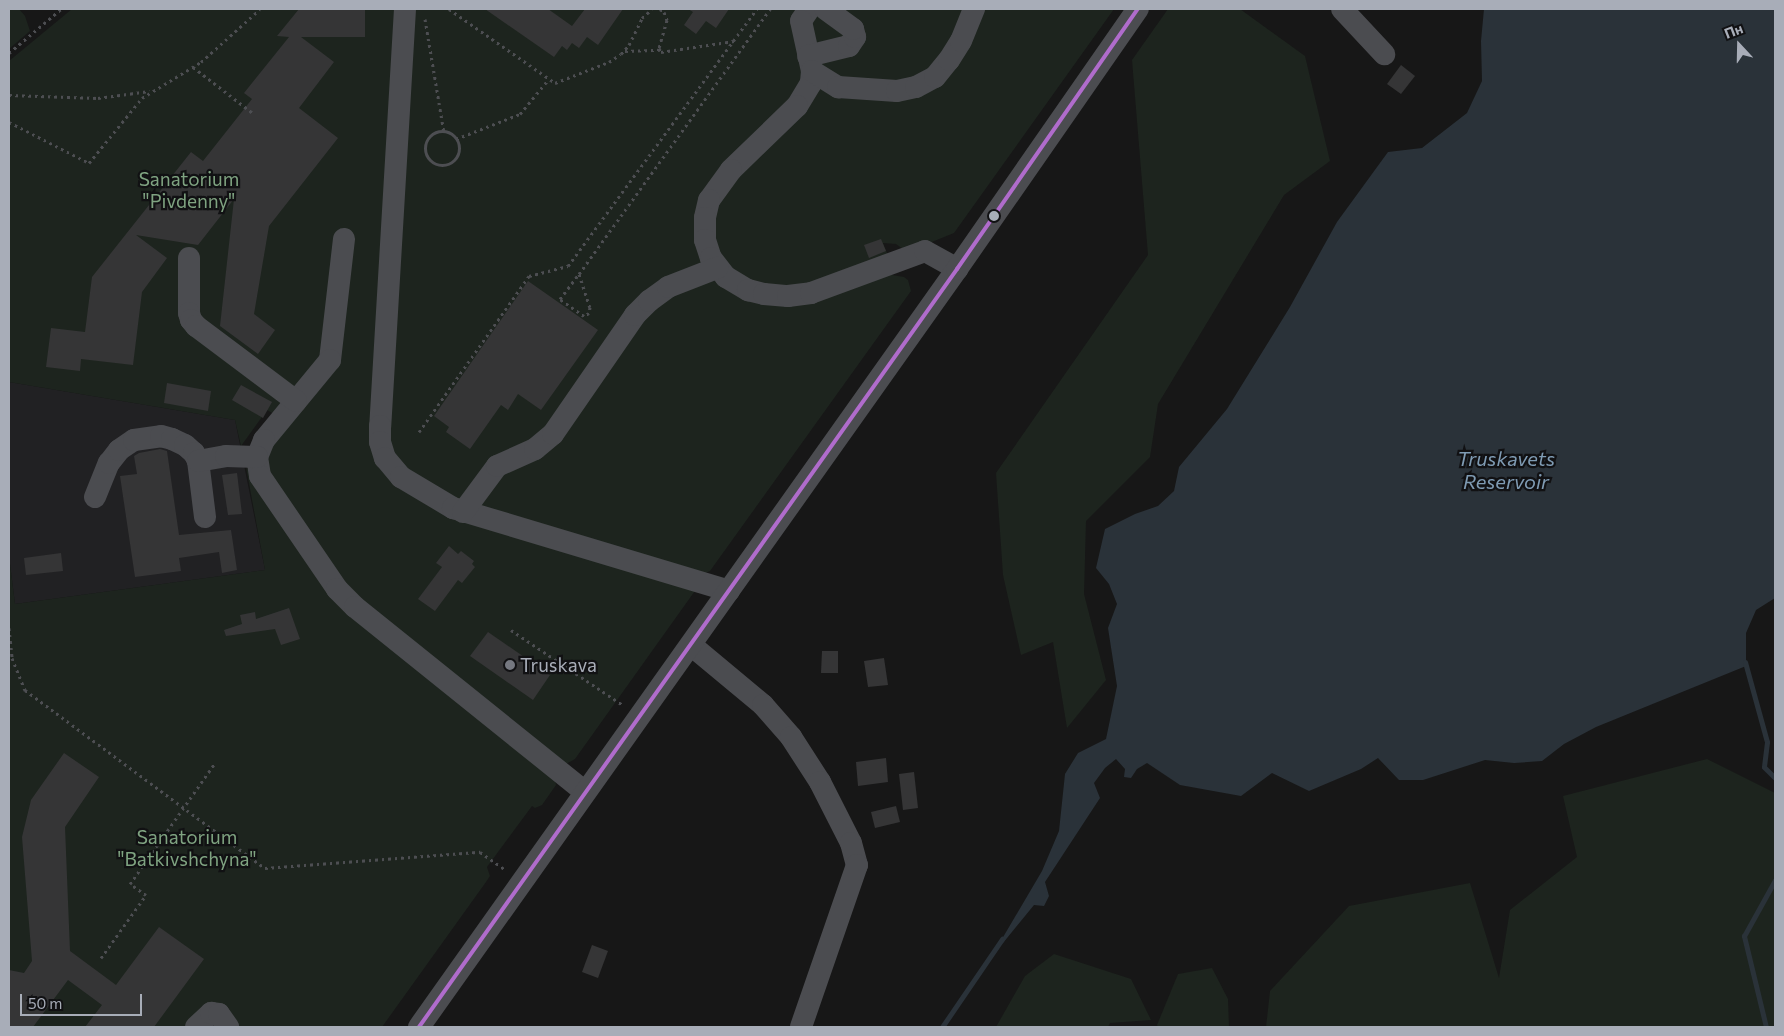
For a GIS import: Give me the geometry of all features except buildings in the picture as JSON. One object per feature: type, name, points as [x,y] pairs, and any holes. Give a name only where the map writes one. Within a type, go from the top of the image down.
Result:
[{"type":"street","points":[[809,9],[801,21],[810,64],[811,83],[797,106],[731,170],[709,200],[704,218],[705,240],[718,268],[726,277],[748,290],[764,294],[788,296],[811,293],[925,251],[957,269]]},
{"type":"street","points":[[810,64],[849,46],[855,37],[853,28],[825,9]]},
{"type":"street","points":[[810,64],[838,87],[897,91],[916,87],[935,76],[948,60],[960,42],[974,9]]},
{"type":"street","points":[[419,1027],[957,269],[1138,9]]},
{"type":"street","points":[[1342,9],[1384,54]]},
{"type":"street","points":[[415,14],[380,442],[385,458],[402,477],[453,508],[463,512],[729,591]]},
{"type":"street","points":[[344,239],[330,360],[327,367],[264,440],[256,457],[257,467],[264,482],[337,589],[355,607],[585,792]]},
{"type":"street","points":[[189,258],[188,313],[191,320],[196,326],[296,401]]},
{"type":"street","points":[[463,512],[496,466],[505,460],[535,449],[553,434],[635,315],[649,301],[668,287],[718,268]]},
{"type":"street","points":[[95,497],[109,463],[120,450],[134,440],[161,436],[185,445],[194,453],[198,461],[205,517]]},
{"type":"street","points":[[198,461],[226,456],[256,457]]},
{"type":"street","points":[[691,645],[762,705],[791,736],[820,782],[851,843],[857,865],[801,1027]]},
{"type":"street","points":[[196,1027],[212,1013],[219,1014],[228,1027]]},
{"type":"path","points":[[9,54],[61,9]]},
{"type":"path","points":[[9,122],[89,163],[142,98],[193,67],[260,9]]},
{"type":"path","points":[[449,9],[555,83],[609,62],[625,50],[642,18],[652,9]]},
{"type":"path","points":[[660,9],[664,12],[667,20],[660,50]]},
{"type":"path","points":[[419,432],[529,276],[568,266],[757,9]]},
{"type":"path","points":[[579,274],[590,307],[589,313],[584,316],[560,299],[770,9]]},
{"type":"path","points":[[415,14],[444,132],[456,139],[459,148],[454,160],[445,165],[436,164],[426,154],[426,144],[431,136],[444,132]]},
{"type":"path","points":[[625,50],[660,50],[734,41]]},
{"type":"path","points":[[193,67],[254,114]]},
{"type":"path","points":[[456,139],[520,114],[550,79]]},
{"type":"path","points":[[9,95],[98,98],[151,91]]},
{"type":"path","points":[[9,628],[12,658],[25,690],[266,868],[480,852],[506,870]]},
{"type":"path","points":[[511,630],[624,706]]},
{"type":"path","points":[[101,958],[146,894],[130,884],[215,764]]},
{"type":"shaded area","points":[[9,382],[235,420],[265,570],[15,604],[9,556]]},
{"type":"green space","points":[[9,9],[19,9],[25,16],[30,31],[9,49]]},
{"type":"green space","name":"Sanatorium \"Pivdenny\"","points":[[72,9],[1114,9],[954,233],[907,252],[896,244],[883,243],[887,253],[886,274],[904,277],[908,280],[911,291],[710,571],[703,574],[697,588],[575,759],[566,764],[360,602],[271,481],[265,457],[286,421],[267,410],[241,446],[235,420],[9,382],[9,61]]},
{"type":"green space","points":[[1168,9],[1240,9],[1305,56],[1330,161],[1284,195],[1158,404],[1150,457],[1086,521],[1084,594],[1106,680],[1067,728],[1053,642],[1021,655],[1003,575],[996,473],[1148,255],[1132,60]]},
{"type":"green space","name":"Sanatorium \"Batkivshchyna\"","points":[[246,467],[324,583],[555,780],[556,785],[542,805],[535,808],[532,806],[487,867],[490,876],[382,1027],[9,1027],[9,556],[15,604],[265,570]]},
{"type":"green space","points":[[1707,759],[1775,793],[1775,1027],[1266,1027],[1270,991],[1349,906],[1470,883],[1499,978],[1510,910],[1577,857],[1563,796]]},
{"type":"green space","points":[[1054,954],[1131,979],[1151,1020],[1110,1023],[1108,1027],[996,1027],[1025,976]]},
{"type":"green space","points":[[1212,968],[1228,999],[1229,1027],[1158,1027],[1157,1025],[1178,974]]},
{"type":"water","name":"Truskavets Reservoir","points":[[1484,9],[1775,9],[1775,598],[1756,610],[1746,633],[1746,666],[1596,727],[1564,744],[1542,761],[1514,763],[1485,760],[1423,780],[1399,780],[1378,758],[1361,769],[1309,791],[1272,773],[1241,796],[1180,785],[1147,763],[1137,769],[1131,778],[1124,777],[1125,769],[1116,759],[1105,768],[1094,783],[1100,798],[1045,882],[1049,896],[1044,906],[1034,905],[1003,943],[999,944],[1042,871],[1059,831],[1065,774],[1078,753],[1106,739],[1117,686],[1108,628],[1117,604],[1109,584],[1096,568],[1105,529],[1135,514],[1158,506],[1174,491],[1179,467],[1227,409],[1290,307],[1337,222],[1388,152],[1422,148],[1467,113],[1482,81],[1481,41]]},
{"type":"waterway","points":[[1745,662],[1767,742],[1764,767],[1775,778]]},
{"type":"waterway","points":[[1766,1027],[1744,936],[1775,880]]},
{"type":"waterway","points":[[942,1027],[1002,939]]},
{"type":"transit line","points":[[419,1027],[957,269],[1138,9]]},
{"type":"place","name":"Truskava","points":[[510,665]]}]
